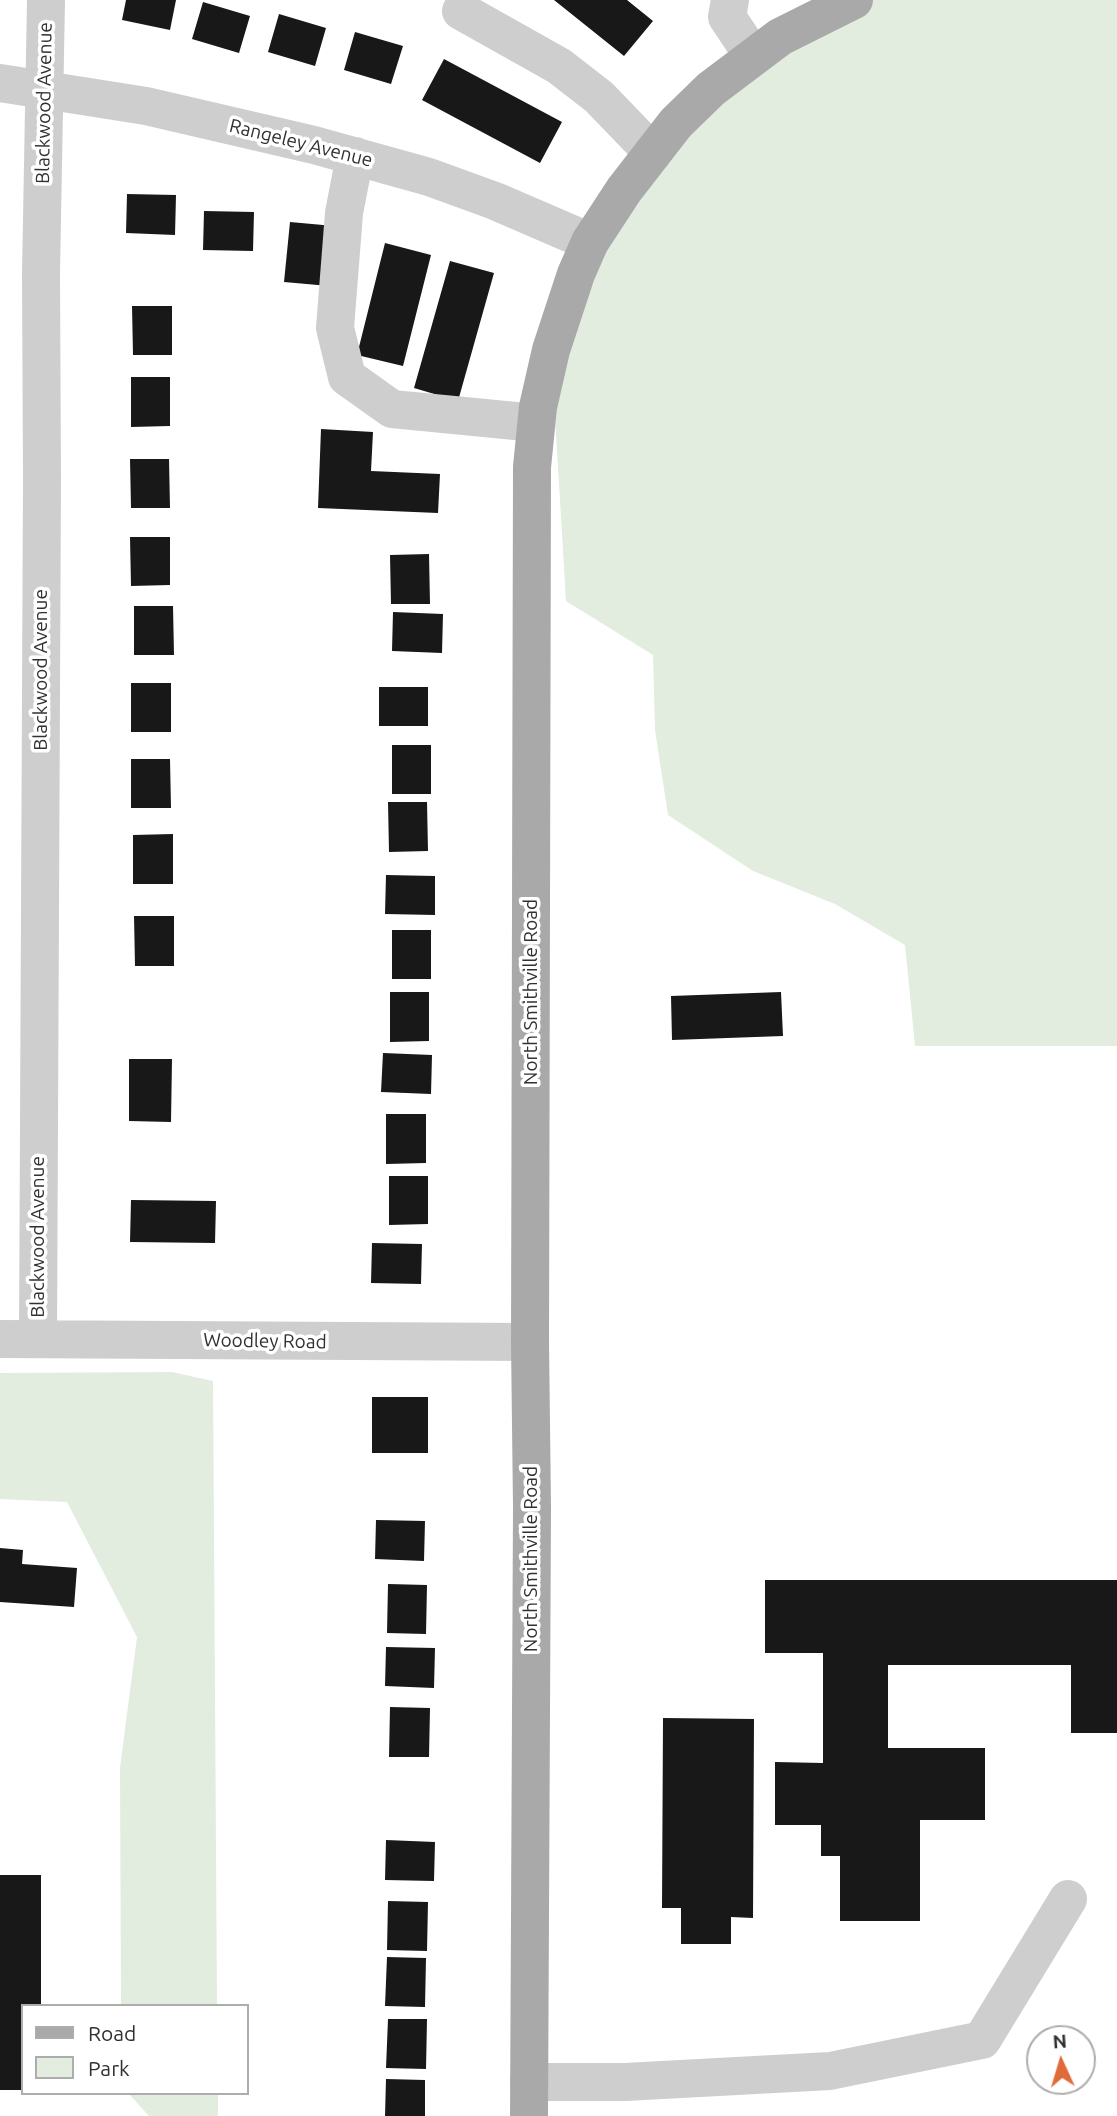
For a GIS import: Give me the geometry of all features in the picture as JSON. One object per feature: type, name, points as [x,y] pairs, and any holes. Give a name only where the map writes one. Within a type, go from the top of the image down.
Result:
[{"type":"main road","name":"North Smithville Road","points":[[529,2099],[532,481],[536,423],[551,349],[576,274],[590,242],[624,190],[677,123],[711,89],[780,37],[854,0]]},
{"type":"street","name":"Blackwood Avenue","points":[[38,1339],[41,274],[46,0]]},
{"type":"street","points":[[730,0],[727,17],[753,56]]},
{"type":"street","points":[[461,11],[559,66],[599,97],[653,153]]},
{"type":"street","name":"Rangeley Avenue","points":[[0,83],[146,106],[355,156],[429,177],[495,201],[590,242]]},
{"type":"street","points":[[355,156],[344,214],[335,328],[346,377],[392,409],[536,423]]},
{"type":"street","name":"Woodley Road","points":[[0,1339],[530,1342]]},
{"type":"street","points":[[529,2099],[625,2082],[830,2071],[982,2040],[1068,1899]]},
{"type":"green space","points":[[858,0],[1117,0],[1117,1046],[915,1046],[905,945],[835,904],[753,871],[668,815],[655,730],[653,655],[566,601],[551,350],[676,123]]},
{"type":"green space","points":[[172,1372],[213,1381],[217,2004],[121,2004],[120,1768],[137,1637],[67,1502],[0,1499],[0,1373]]},
{"type":"green space","points":[[130,2095],[218,2095],[218,2116],[149,2116]]},
{"type":"building","points":[[126,0],[176,0],[170,30],[122,20]]},
{"type":"building","points":[[554,0],[627,0],[653,21],[624,56]]},
{"type":"building","points":[[203,2],[250,16],[239,53],[192,39]]},
{"type":"building","points":[[279,14],[326,28],[315,66],[268,52]]},
{"type":"building","points":[[355,32],[403,46],[391,84],[344,70]]},
{"type":"building","points":[[444,59],[562,122],[540,163],[422,100]]},
{"type":"building","points":[[127,194],[176,195],[175,235],[126,233]]},
{"type":"building","points":[[204,211],[254,212],[253,251],[203,250]]},
{"type":"building","points":[[290,222],[334,226],[329,286],[284,282]]},
{"type":"building","points":[[385,243],[431,255],[403,366],[357,355]]},
{"type":"building","points":[[450,261],[494,273],[458,401],[414,388]]},
{"type":"building","points":[[132,306],[172,306],[172,355],[133,355]]},
{"type":"building","points":[[131,377],[170,377],[170,426],[131,427]]},
{"type":"building","points":[[321,429],[373,432],[371,471],[440,474],[438,513],[318,508]]},
{"type":"building","points":[[130,459],[169,459],[170,508],[131,508]]},
{"type":"building","points":[[130,537],[170,537],[170,585],[131,586]]},
{"type":"building","points":[[429,554],[430,604],[391,604],[390,555]]},
{"type":"building","points":[[134,606],[173,606],[174,655],[134,655]]},
{"type":"building","points":[[393,612],[443,614],[442,653],[392,651]]},
{"type":"building","points":[[131,683],[171,683],[171,732],[131,732]]},
{"type":"building","points":[[379,687],[428,687],[428,726],[379,726]]},
{"type":"building","points":[[392,745],[431,745],[431,794],[392,794]]},
{"type":"building","points":[[131,759],[170,759],[171,808],[131,808]]},
{"type":"building","points":[[388,802],[427,802],[428,851],[389,852]]},
{"type":"building","points":[[173,834],[173,884],[133,884],[133,835]]},
{"type":"building","points":[[386,875],[435,876],[435,915],[385,914]]},
{"type":"building","points":[[134,916],[174,916],[174,966],[135,966]]},
{"type":"building","points":[[392,930],[431,930],[431,979],[392,979]]},
{"type":"building","points":[[390,992],[429,992],[429,1041],[390,1042]]},
{"type":"building","points":[[781,992],[783,1036],[672,1040],[671,996]]},
{"type":"building","points":[[383,1053],[432,1055],[431,1094],[381,1092]]},
{"type":"building","points":[[129,1059],[172,1059],[171,1122],[129,1121]]},
{"type":"building","points":[[386,1114],[426,1114],[426,1163],[386,1164]]},
{"type":"building","points":[[389,1176],[428,1176],[428,1224],[389,1225]]},
{"type":"building","points":[[131,1200],[216,1201],[215,1243],[130,1242]]},
{"type":"building","points":[[372,1243],[422,1244],[421,1284],[371,1283]]},
{"type":"building","points":[[372,1397],[428,1397],[428,1453],[372,1453]]},
{"type":"building","points":[[376,1520],[425,1521],[424,1561],[375,1559]]},
{"type":"building","points":[[0,1548],[23,1550],[22,1564],[77,1568],[74,1607],[0,1602]]},
{"type":"building","points":[[765,1580],[1117,1580],[1117,1733],[1071,1733],[1071,1665],[888,1665],[888,1748],[985,1748],[985,1820],[920,1820],[920,1921],[840,1921],[840,1856],[821,1856],[821,1825],[775,1825],[775,1762],[823,1763],[823,1653],[765,1653]]},
{"type":"building","points":[[388,1584],[427,1585],[426,1634],[387,1633]]},
{"type":"building","points":[[386,1647],[435,1648],[434,1688],[385,1686]]},
{"type":"building","points":[[390,1707],[430,1708],[429,1757],[389,1757]]},
{"type":"building","points":[[663,1718],[754,1719],[753,1918],[731,1917],[731,1944],[681,1944],[681,1908],[662,1908]]},
{"type":"building","points":[[386,1840],[435,1842],[434,1881],[385,1880]]},
{"type":"building","points":[[0,1875],[41,1875],[41,2004],[21,2004],[21,2090],[0,2090]]},
{"type":"building","points":[[388,1901],[428,1902],[427,1951],[387,1950]]},
{"type":"building","points":[[387,1957],[426,1958],[425,2007],[385,2006]]},
{"type":"building","points":[[388,2019],[427,2019],[426,2069],[386,2068]]},
{"type":"building","points":[[386,2079],[425,2080],[425,2116],[385,2116]]}]
